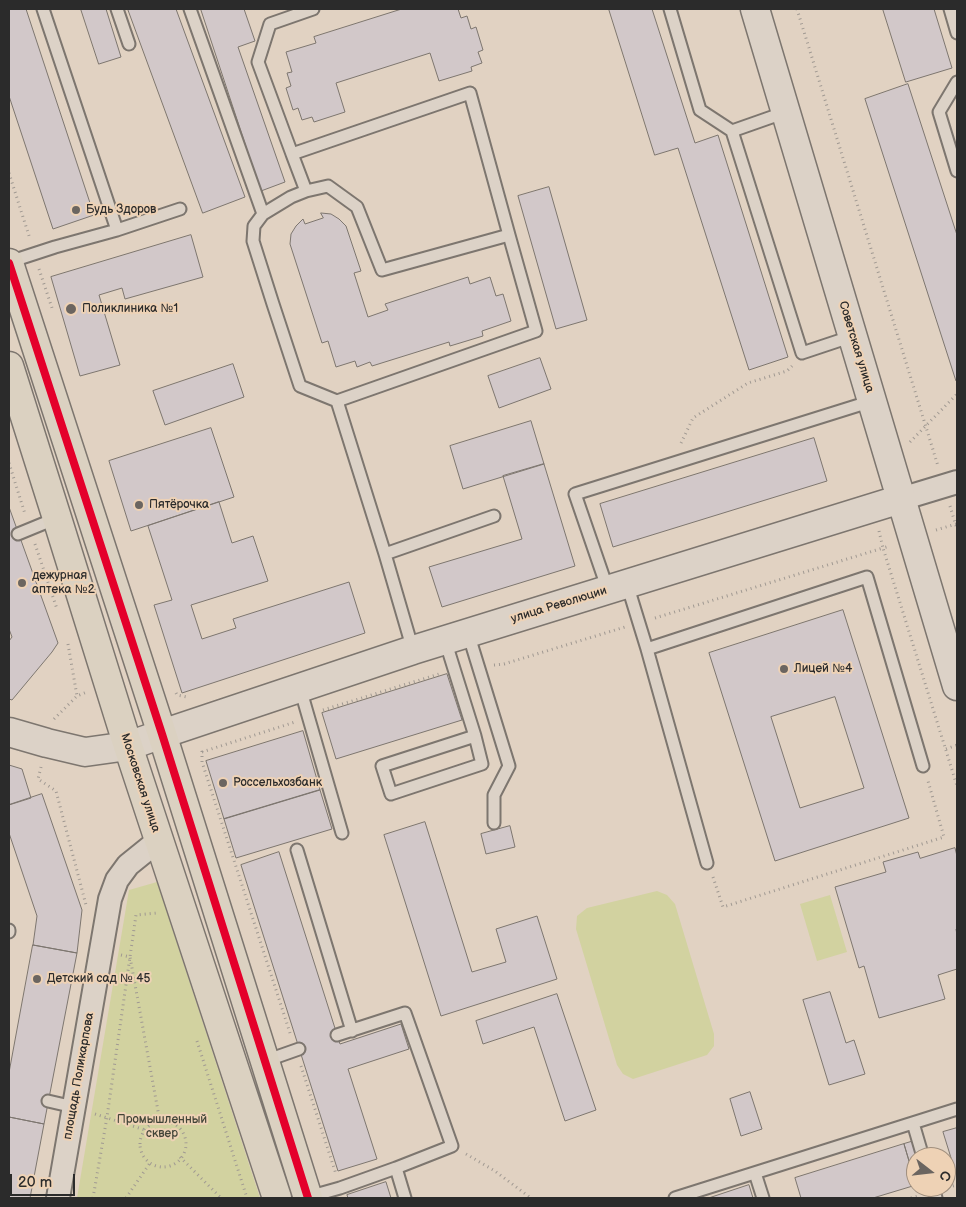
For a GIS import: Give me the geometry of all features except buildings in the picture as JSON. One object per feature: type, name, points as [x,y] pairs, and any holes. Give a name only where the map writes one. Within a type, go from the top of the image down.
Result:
[{"type":"main road","points":[[9,263],[162,734],[308,1198]]},
{"type":"main road","name":"Московская улица","points":[[9,366],[128,746],[277,1198]]},
{"type":"street","name":"Советская улица","points":[[755,9],[957,686]]},
{"type":"street","name":"улица Революции","points":[[9,732],[85,752],[128,746],[413,650],[951,484]]},
{"type":"street","name":"площадь Поликарпова","points":[[58,1198],[110,899],[117,880],[128,865],[159,840]]},
{"type":"lane","points":[[43,9],[117,230]]},
{"type":"lane","points":[[117,9],[129,44]]},
{"type":"lane","points":[[190,9],[263,214]]},
{"type":"lane","points":[[306,191],[258,62],[270,24],[313,9]]},
{"type":"lane","points":[[670,9],[700,110],[732,131],[802,354],[853,336]]},
{"type":"lane","points":[[950,9],[957,33]]},
{"type":"lane","points":[[957,82],[939,112],[957,171]]},
{"type":"lane","points":[[292,154],[470,93],[536,331],[337,401],[300,386],[253,241],[254,226],[263,214],[291,197],[328,186],[357,207],[382,270],[509,235]]},
{"type":"lane","points":[[732,131],[786,112]]},
{"type":"lane","points":[[9,263],[180,209]]},
{"type":"lane","points":[[337,401],[413,650]]},
{"type":"lane","points":[[708,863],[639,623],[617,587],[575,494],[872,401]]},
{"type":"lane","points":[[385,554],[494,516]]},
{"type":"lane","points":[[18,534],[58,518]]},
{"type":"lane","points":[[647,650],[867,577],[923,766]]},
{"type":"lane","points":[[457,636],[479,667],[509,766],[494,795],[494,823]]},
{"type":"lane","points":[[457,636],[454,669],[475,736],[482,764],[391,794],[382,766],[475,736]]},
{"type":"lane","points":[[300,688],[342,833]]},
{"type":"lane","points":[[297,850],[352,1031]]},
{"type":"lane","points":[[308,1198],[396,1168],[452,1146],[405,1013],[337,1035]]},
{"type":"lane","points":[[265,1061],[297,1050]]},
{"type":"lane","points":[[48,1101],[74,1107]]},
{"type":"lane","points":[[675,1198],[957,1109]]},
{"type":"lane","points":[[913,1123],[920,1147]]},
{"type":"lane","points":[[396,1168],[405,1198]]},
{"type":"lane","points":[[755,1173],[763,1198]]},
{"type":"path","points":[[797,9],[951,484],[957,529]]},
{"type":"path","points":[[671,464],[693,418],[748,383],[787,371],[802,354]]},
{"type":"path","points":[[9,463],[58,612]]},
{"type":"path","points":[[479,667],[504,664],[883,548],[957,786]]},
{"type":"path","points":[[68,640],[78,696]]},
{"type":"path","points":[[202,752],[309,718],[323,710],[454,669]]},
{"type":"path","points":[[193,724],[202,752],[202,762],[297,1050],[340,1188]]},
{"type":"path","points":[[47,743],[38,779],[56,791],[86,906]]},
{"type":"path","points":[[946,749],[957,745]]},
{"type":"path","points":[[708,863],[724,907],[944,836],[923,766]]},
{"type":"path","points":[[93,1198],[107,1117],[136,915],[156,912],[160,922]]},
{"type":"path","points":[[101,952],[130,957]]},
{"type":"path","points":[[130,957],[160,1122]]},
{"type":"path","points":[[196,1036],[247,1198]]},
{"type":"path","points":[[74,1107],[145,1130]]},
{"type":"path","points":[[164,1121],[171,1122],[177,1126],[185,1138],[183,1154],[172,1164],[165,1166],[157,1166],[150,1163],[144,1158],[141,1150],[141,1136],[145,1130],[150,1125],[164,1121]]},
{"type":"path","points":[[452,1146],[495,1170],[531,1198]]},
{"type":"path","points":[[180,1158],[221,1198]]},
{"type":"path","points":[[126,1198],[150,1163]]},
{"type":"green space","name":"Промышленный сквер","points":[[157,882],[260,1198],[77,1198],[129,890]]},
{"type":"green space","points":[[657,891],[667,895],[675,904],[714,1034],[714,1046],[707,1055],[633,1079],[623,1074],[617,1065],[576,929],[577,916],[587,908]]},
{"type":"green space","points":[[830,895],[847,952],[817,961],[800,904]]},
{"type":"transit line","points":[[9,263],[162,734],[308,1198]]},
{"type":"place","name":"Будь Здоров","points":[[76,210]]},
{"type":"place","name":"Поликлиника №1","points":[[71,309]]},
{"type":"place","name":"Пятёрочка","points":[[139,505]]},
{"type":"place","name":"дежурная аптека №2","points":[[22,583]]},
{"type":"place","name":"Лицей №4","points":[[784,669]]},
{"type":"place","name":"Россельхозбанк","points":[[223,783]]},
{"type":"place","name":"Детский сад № 45","points":[[37,979]]}]
